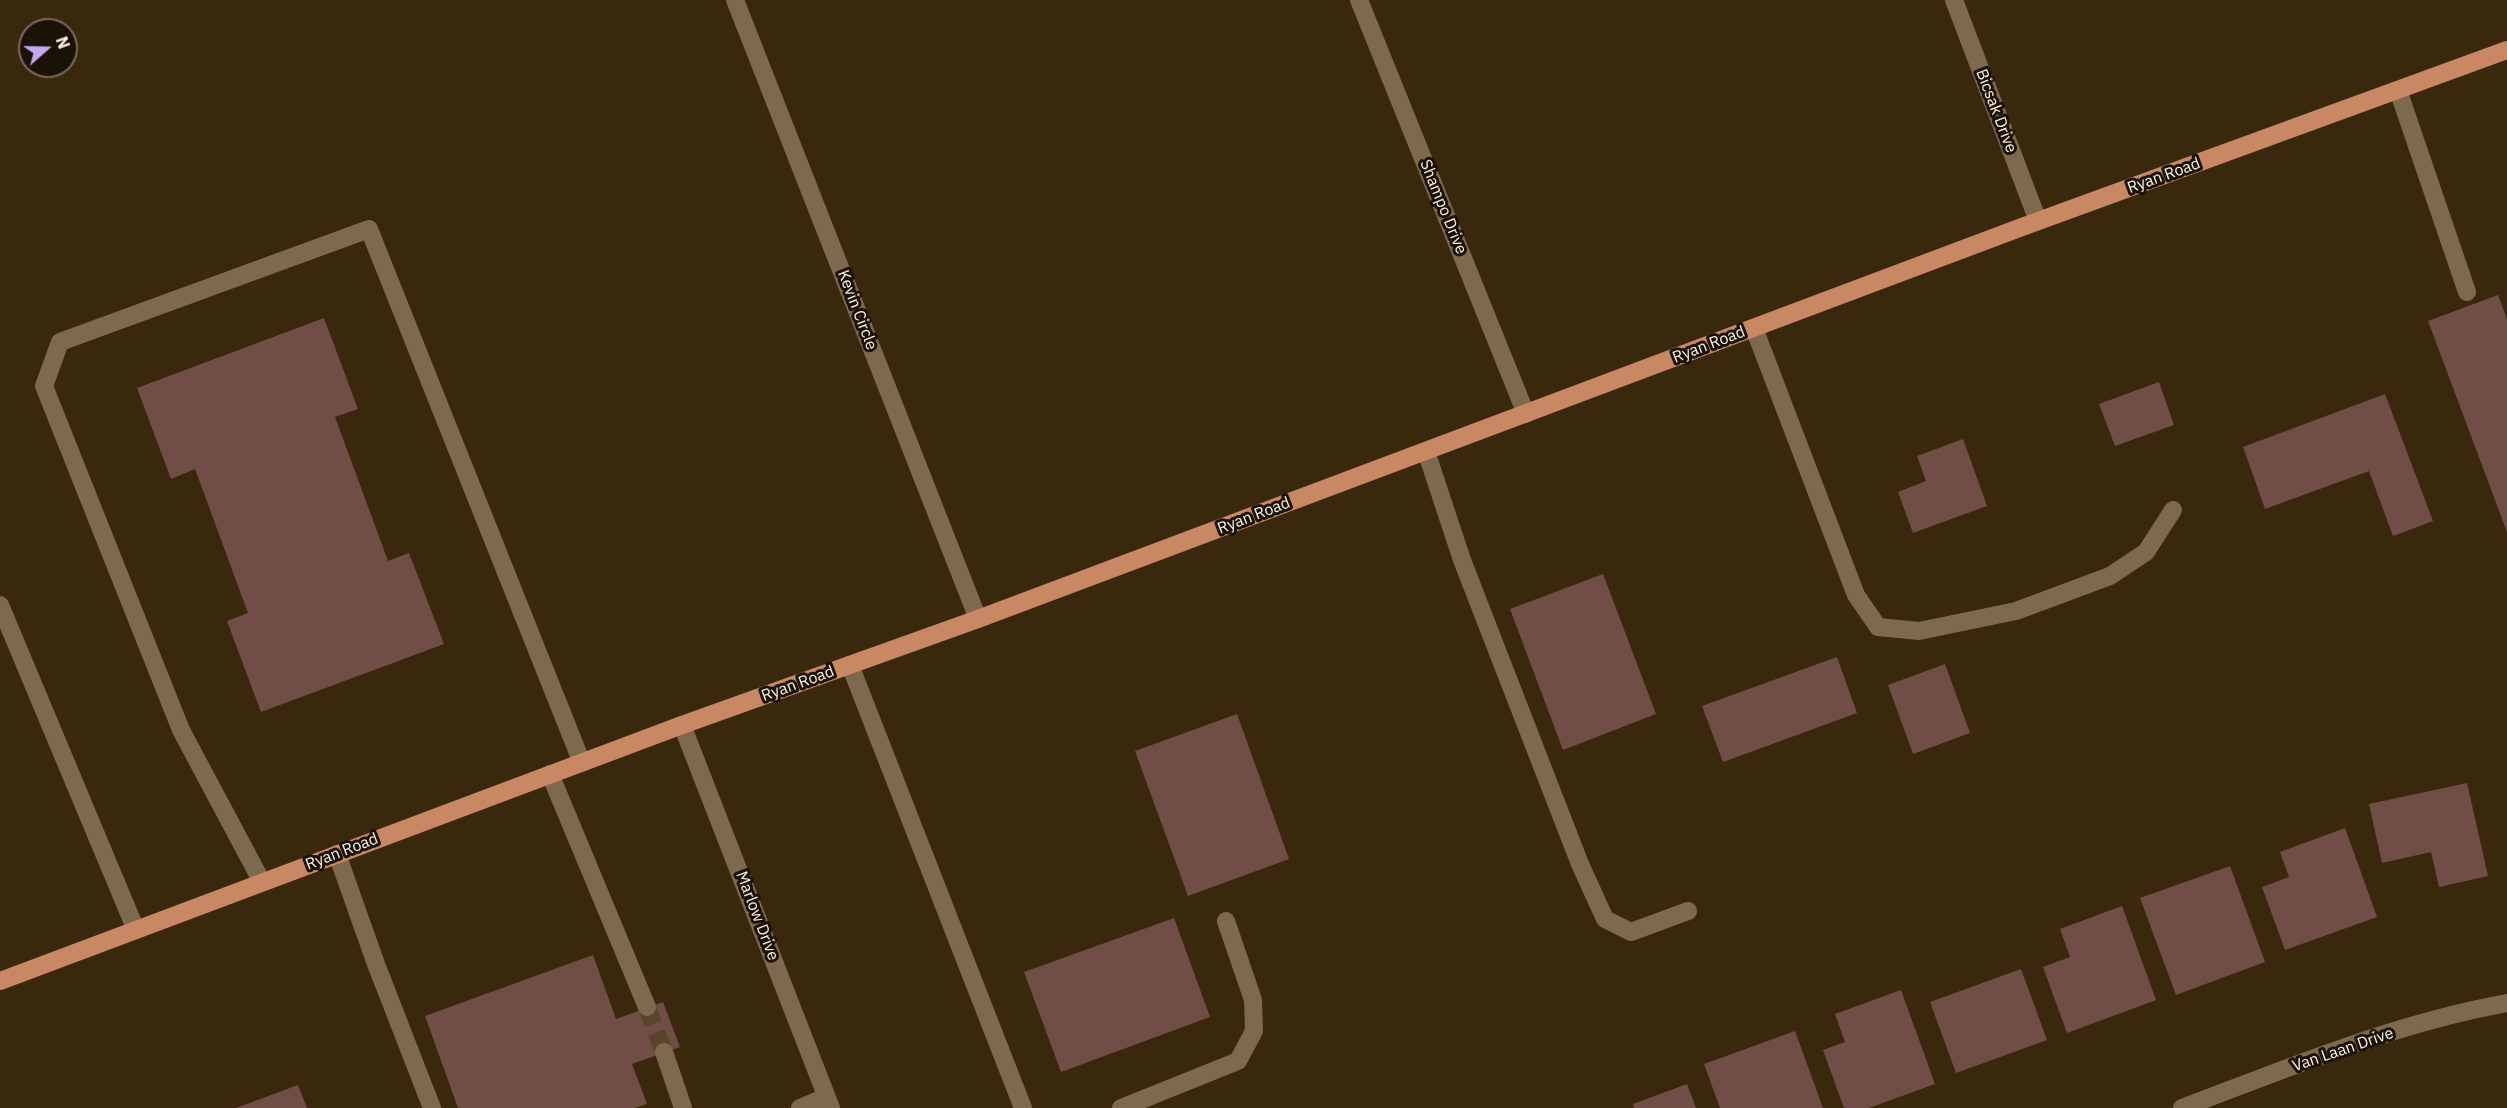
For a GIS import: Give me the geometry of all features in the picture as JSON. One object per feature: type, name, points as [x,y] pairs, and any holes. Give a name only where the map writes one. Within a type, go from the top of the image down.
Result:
[{"type":"main road","name":"Ryan Road","points":[[0,981],[550,774],[978,619],[2038,222],[2507,50]]},
{"type":"street","name":"Kevin Circle","points":[[735,0],[978,619]]},
{"type":"street","name":"Shampo Drive","points":[[1359,0],[1526,414]]},
{"type":"street","name":"Bicsak Drive","points":[[1954,0],[2038,222]]},
{"type":"street","points":[[2398,90],[2467,292]]},
{"type":"street","points":[[262,882],[181,730],[44,386],[60,342],[369,229],[582,763]]},
{"type":"street","points":[[1754,328],[1856,595],[1878,627],[1919,631],[2016,611],[2110,576],[2146,552],[2173,510]]},
{"type":"street","points":[[1426,451],[1462,560],[1580,864],[1605,919],[1632,932],[1688,911]]},
{"type":"street","points":[[0,605],[136,930]]},
{"type":"street","points":[[850,665],[1023,1108]]},
{"type":"street","name":"Marlow Drive","points":[[682,725],[828,1103]]},
{"type":"street","points":[[550,774],[647,1007]]},
{"type":"street","points":[[337,854],[376,964],[432,1108]]},
{"type":"street","points":[[1121,1108],[1238,1061],[1254,1031],[1253,1000],[1226,921]]},
{"type":"street","name":"Van Laan Drive","points":[[2182,1108],[2325,1054],[2456,1012],[2507,1003]]},
{"type":"street","points":[[664,1052],[683,1108]]},
{"type":"street","points":[[800,1108],[828,1103]]},
{"type":"building","points":[[2498,295],[2507,319],[2507,532],[2428,321]]},
{"type":"building","points":[[324,318],[358,409],[335,417],[388,561],[409,553],[444,644],[261,712],[227,621],[248,613],[195,469],[171,479],[137,388]]},
{"type":"building","points":[[2159,382],[2174,425],[2115,446],[2099,404]]},
{"type":"building","points":[[2385,394],[2433,521],[2393,536],[2369,471],[2265,509],[2243,447]]},
{"type":"building","points":[[1963,439],[1987,506],[1913,533],[1898,492],[1926,481],[1917,456]]},
{"type":"building","points":[[1603,574],[1656,714],[1563,750],[1510,609]]},
{"type":"building","points":[[1837,657],[1857,713],[1723,762],[1702,706]]},
{"type":"building","points":[[1945,664],[1970,733],[1913,754],[1888,685]]},
{"type":"building","points":[[1237,714],[1289,859],[1188,896],[1135,751]]},
{"type":"building","points":[[2467,783],[2488,876],[2439,887],[2431,852],[2382,863],[2369,804]]},
{"type":"building","points":[[2345,828],[2377,917],[2285,950],[2262,887],[2289,877],[2280,852]]},
{"type":"building","points":[[2230,866],[2265,962],[2176,995],[2140,898]]},
{"type":"building","points":[[2122,906],[2156,1000],[2067,1033],[2043,967],[2070,957],[2060,929]]},
{"type":"building","points":[[1174,918],[1210,1017],[1061,1072],[1024,972]]},
{"type":"building","points":[[593,955],[616,1019],[663,1002],[680,1047],[632,1064],[647,1104],[635,1108],[458,1108],[425,1016]]},
{"type":"building","points":[[2021,969],[2047,1040],[1956,1073],[1930,1002]]},
{"type":"building","points":[[1901,990],[1935,1084],[1869,1108],[1844,1108],[1823,1050],[1845,1042],[1835,1014]]},
{"type":"building","points":[[1795,1031],[1823,1108],[1720,1108],[1704,1064]]},
{"type":"building","points":[[1687,1084],[1696,1108],[1634,1108],[1633,1104]]},
{"type":"building","points":[[298,1085],[307,1108],[236,1108]]},
{"type":"tunnel","points":[[647,1007],[664,1052]]}]
